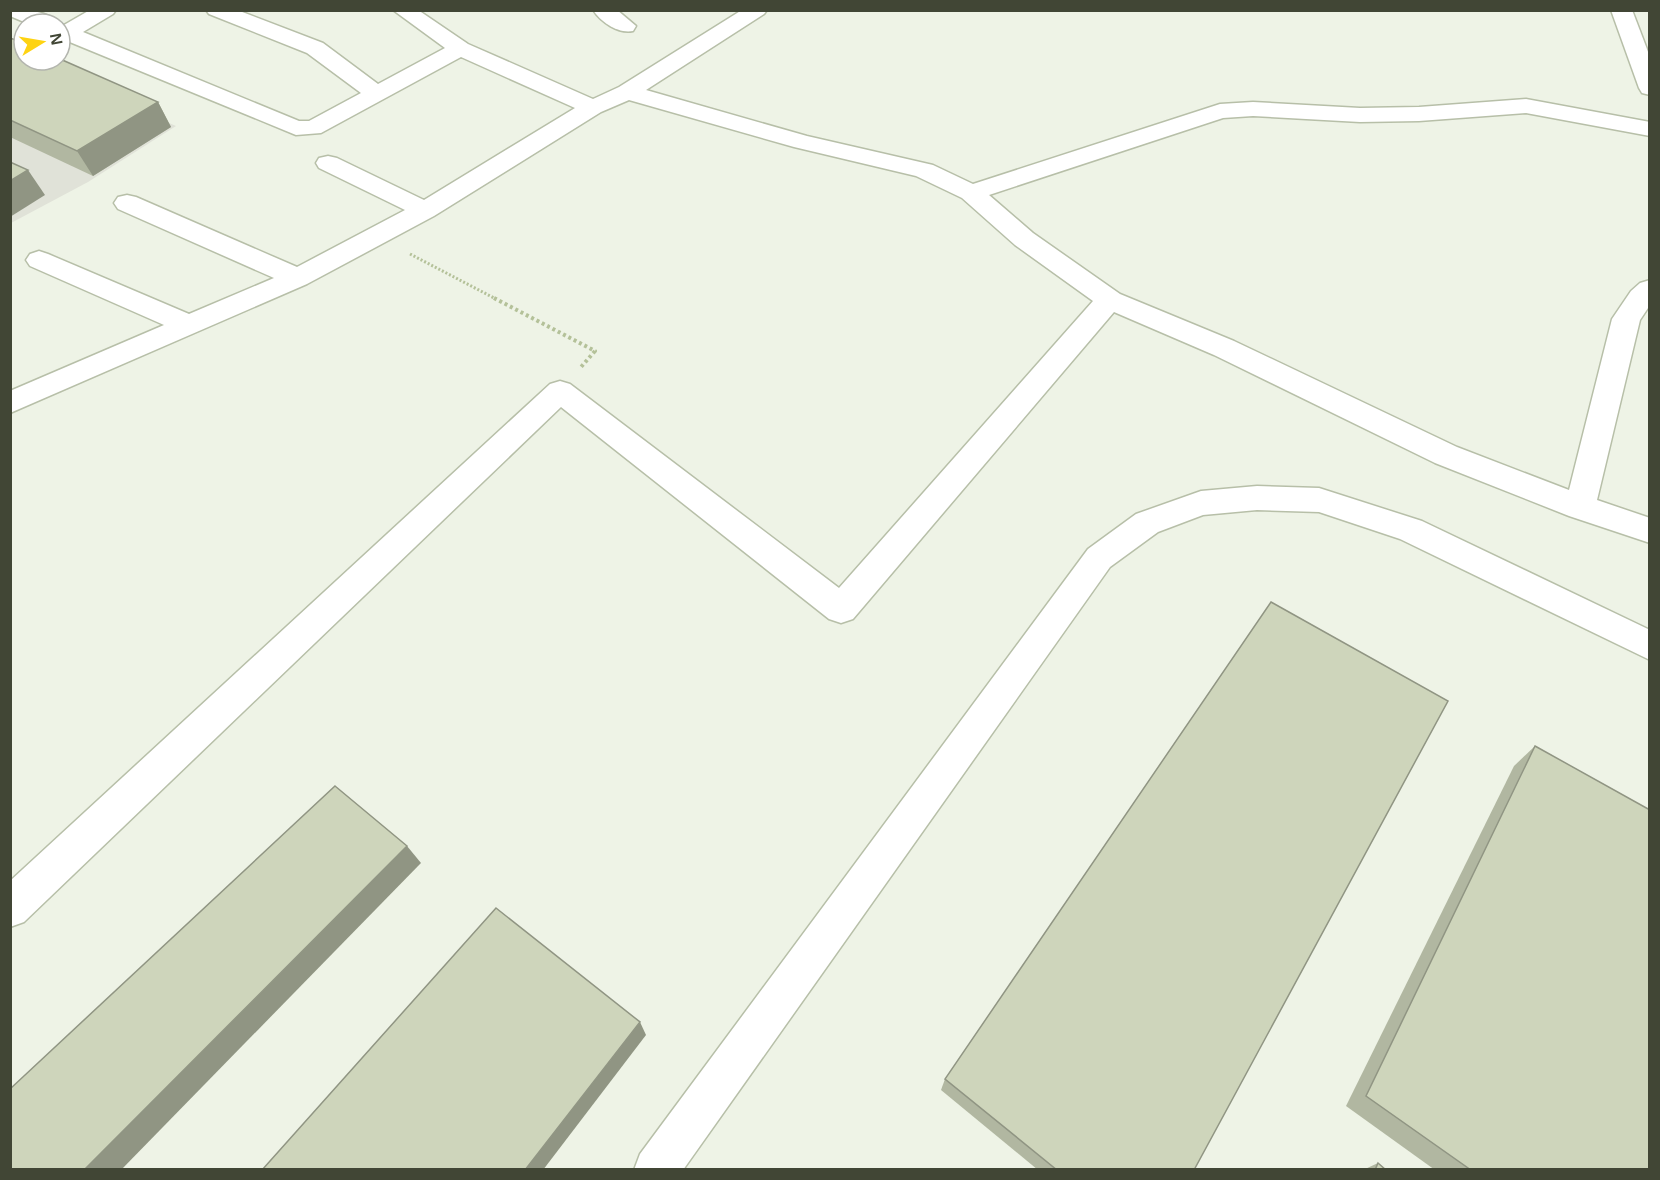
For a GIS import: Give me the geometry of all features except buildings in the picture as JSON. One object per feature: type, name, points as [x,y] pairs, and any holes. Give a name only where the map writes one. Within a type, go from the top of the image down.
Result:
[{"type":"street","points":[[72,23],[106,10]]},
{"type":"street","points":[[402,10],[460,49],[593,107]]},
{"type":"street","points":[[603,10],[625,26]]},
{"type":"street","points":[[10,402],[298,278],[378,237],[593,107],[627,92],[757,10]]},
{"type":"street","points":[[1621,10],[1650,88]]},
{"type":"street","points":[[220,11],[315,48],[375,92]]},
{"type":"street","points":[[72,35],[296,128],[313,128],[375,92],[460,49]]},
{"type":"street","points":[[627,92],[791,139],[924,170],[971,193],[1024,239],[1110,300],[1224,348],[1446,455],[1580,507],[1650,531]]},
{"type":"street","points":[[971,193],[1220,111],[1253,109],[1360,115],[1419,114],[1526,106],[1650,129]]},
{"type":"street","points":[[328,163],[425,210]]},
{"type":"street","points":[[127,203],[298,278]]},
{"type":"street","points":[[175,224],[200,206]]},
{"type":"street","points":[[39,260],[189,325]]},
{"type":"street","points":[[1580,507],[1626,319],[1641,297],[1650,289]]},
{"type":"street","points":[[10,908],[560,391],[841,609],[1110,300]]},
{"type":"street","points":[[656,1170],[1100,558],[1148,523],[1201,503],[1257,498],[1319,500],[1412,530],[1650,646]]},
{"type":"path","points":[[378,237],[595,351],[560,391]]},
{"type":"shaded area","points":[[11,52],[12,72],[52,72],[176,126],[88,182],[11,223]]}]
